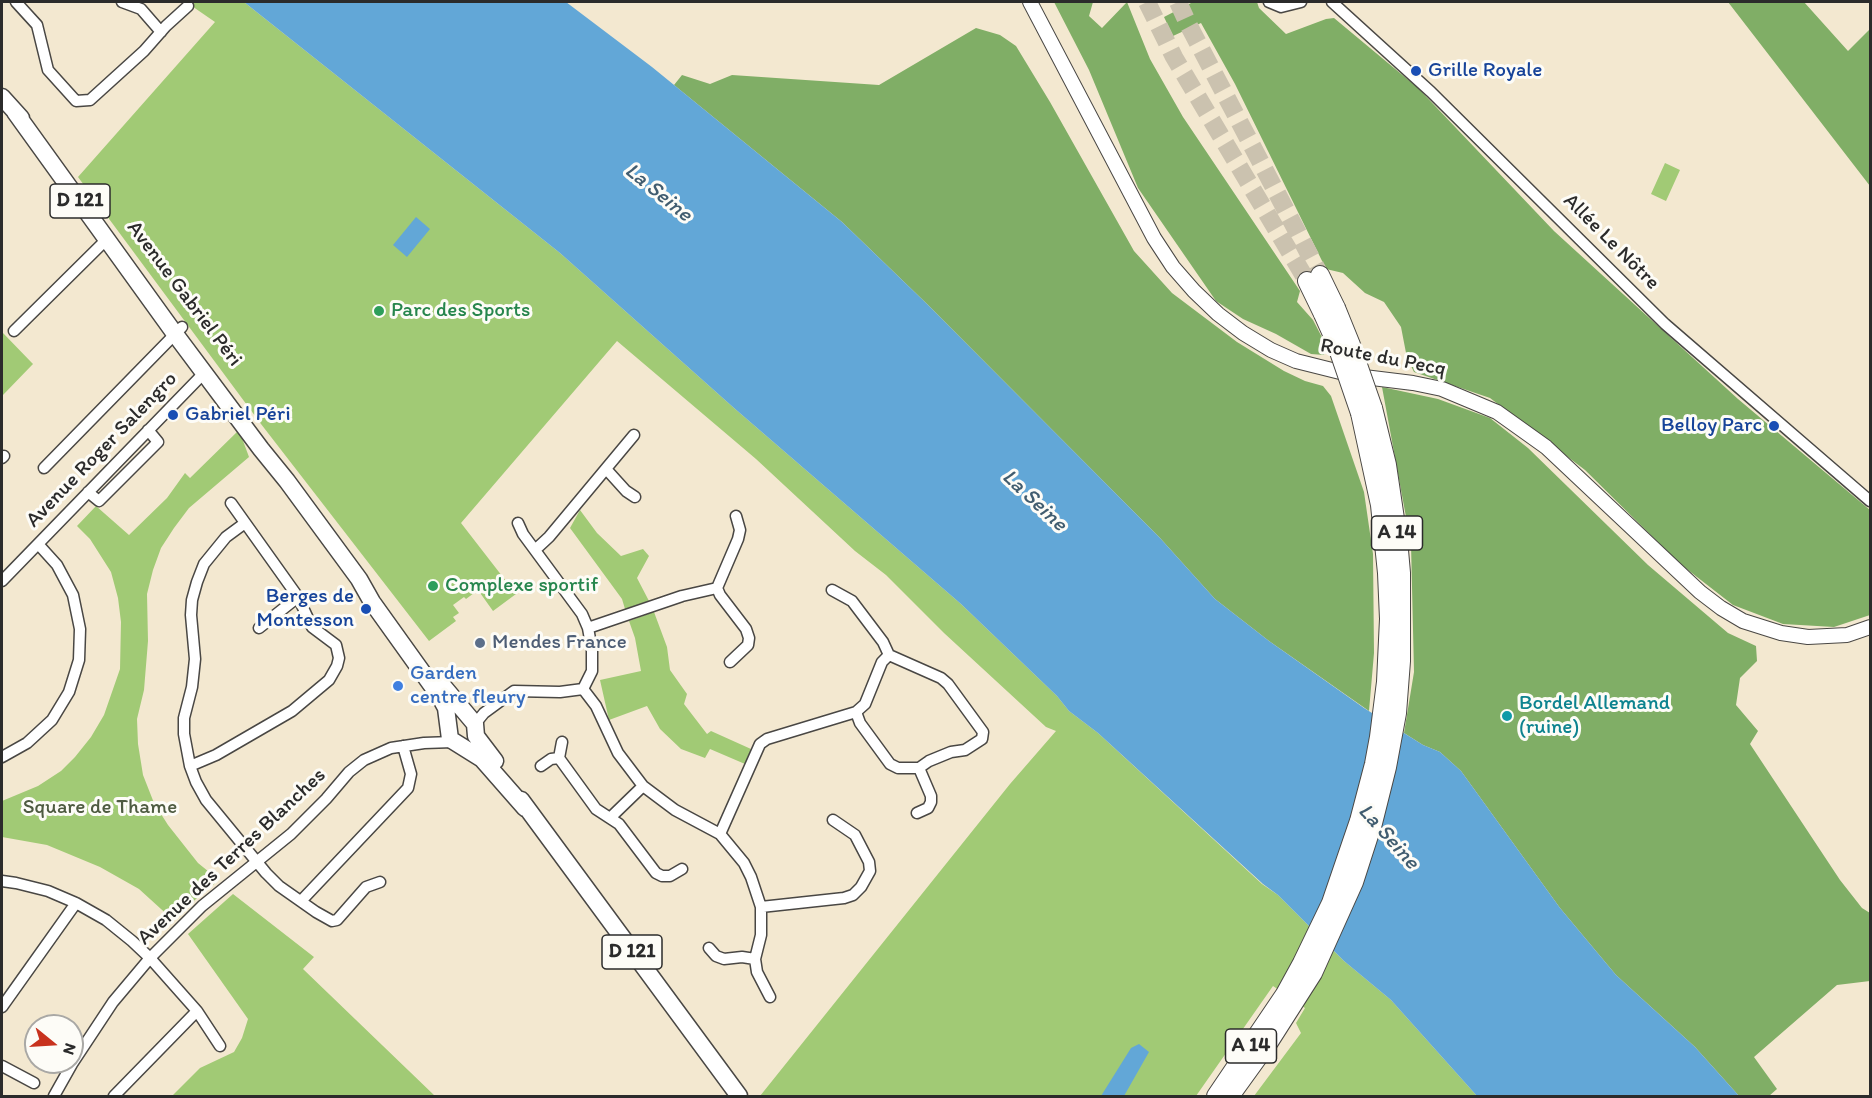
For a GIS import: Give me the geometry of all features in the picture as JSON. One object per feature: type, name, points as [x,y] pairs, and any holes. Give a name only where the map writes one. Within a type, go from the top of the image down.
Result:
[{"type":"highway","name":"A 14","points":[[1216,1096],[1313,973],[1342,912],[1373,823],[1397,713],[1402,615],[1400,561],[1387,465],[1363,376],[1314,278]]},
{"type":"highway","name":"A 14","points":[[1230,1096],[1291,998]]},
{"type":"main road","name":"Route du Pecq","points":[[1030,2],[1154,238],[1173,267],[1194,291],[1218,314],[1243,333],[1271,350],[1296,361],[1356,376],[1413,382],[1442,389],[1497,412],[1546,447],[1700,592],[1743,621],[1781,633],[1821,638],[1870,627]]},
{"type":"main road","name":"Avenue Gabriel Péri","points":[[2,97],[35,132],[62,166],[178,332]]},
{"type":"main road","name":"Avenue Gabriel Péri","points":[[15,112],[107,239],[236,407],[246,415],[267,444],[287,480]]},
{"type":"main road","name":"Avenue Gabriel Péri","points":[[208,370],[261,449],[287,480],[359,579],[372,602],[462,731]]},
{"type":"main road","name":"D 121","points":[[462,731],[482,759],[525,808],[739,1096]]},
{"type":"street","points":[[16,2],[37,25],[48,70],[76,101],[90,100],[144,51],[188,6]]},
{"type":"street","points":[[122,2],[141,9],[161,33]]},
{"type":"street","points":[[1269,2],[1281,7],[1301,2]]},
{"type":"street","name":"Allée Le Nôtre","points":[[1332,2],[1431,92],[1665,324],[1870,501]]},
{"type":"street","points":[[14,331],[107,239]]},
{"type":"street","points":[[44,468],[178,332]]},
{"type":"street","name":"Avenue Roger Salengro","points":[[2,581],[208,370]]},
{"type":"street","points":[[88,492],[99,501],[158,442],[148,430]]},
{"type":"street","points":[[535,550],[607,470],[634,435]]},
{"type":"street","points":[[607,470],[626,491],[635,497]]},
{"type":"street","points":[[190,766],[270,726],[292,711],[329,680],[334,674],[339,658],[336,645],[312,627],[298,597],[231,503]]},
{"type":"street","points":[[730,662],[748,645],[749,638],[746,629],[717,588],[738,539],[740,530],[736,516]]},
{"type":"street","points":[[245,523],[226,537],[204,564],[192,600],[195,659],[192,687],[184,718],[184,734],[190,766],[196,782],[219,817],[266,873],[279,885],[332,921],[337,920],[366,887],[380,882]]},
{"type":"street","points":[[519,523],[523,534],[582,614],[588,628],[592,650],[592,671],[583,689],[596,706],[618,753],[643,786],[675,810],[720,834],[744,863],[761,907],[761,935],[755,959],[757,972],[770,997]]},
{"type":"street","points":[[2,757],[32,739],[51,720],[69,692],[79,660],[80,629],[73,596],[57,566],[38,544]]},
{"type":"street","points":[[588,628],[682,596],[717,588]]},
{"type":"street","points":[[832,590],[852,601],[883,642],[889,655],[941,678],[948,684],[983,732],[982,739],[965,750],[951,752],[918,768],[898,768],[890,764],[860,723],[856,712]]},
{"type":"street","points":[[259,628],[298,597]]},
{"type":"street","points":[[720,834],[760,744],[767,739],[856,712],[865,704],[882,662],[889,655]]},
{"type":"street","name":"Avenue des Terres Blanches","points":[[54,1096],[107,1011],[150,958],[202,906],[291,834],[349,772],[364,760],[378,753],[403,749],[462,731],[514,691],[560,692],[583,689]]},
{"type":"street","points":[[562,742],[559,758],[596,808],[619,824],[656,873],[670,876],[682,869]]},
{"type":"street","points":[[301,901],[408,788],[411,774],[403,749]]},
{"type":"street","points":[[541,766],[551,759],[559,758]]},
{"type":"street","points":[[917,813],[928,808],[931,802],[931,796],[918,768]]},
{"type":"street","points":[[610,818],[643,786]]},
{"type":"street","points":[[761,907],[844,898],[853,895],[861,887],[870,871],[869,862],[855,835],[833,820]]},
{"type":"street","points":[[2,881],[34,887],[76,903],[120,930],[150,958],[196,1011],[220,1046]]},
{"type":"street","points":[[3,1002],[36,962],[76,903]]},
{"type":"street","points":[[709,948],[716,956],[724,959],[742,957],[755,959]]},
{"type":"street","points":[[114,1096],[196,1011]]},
{"type":"street","points":[[2,1066],[34,1083]]},
{"type":"green space","points":[[186,2],[244,2],[560,253],[734,408],[961,604],[1057,696],[1069,711],[1098,733],[1262,884],[1278,895],[1344,961],[1391,1000],[1477,1096],[1254,1096],[1301,1033],[1296,1023],[1305,1008],[1273,986],[1196,1096],[760,1096],[1010,784],[1056,731],[1046,727],[944,633],[886,575],[855,551],[756,459],[617,341],[461,523],[516,594],[493,611],[478,590],[466,599],[464,597],[453,605],[459,613],[453,617],[456,621],[429,641],[261,424],[78,177],[215,22]]},
{"type":"green space","points":[[1054,2],[1093,2],[1089,16],[1102,28],[1127,2],[1150,59],[1183,117],[1300,291],[1297,302],[1313,320],[1326,345],[1324,355],[1311,354],[1243,319],[1216,301],[1138,188],[1089,70]]},
{"type":"green space","points":[[1193,2],[1257,2],[1259,8],[1286,34],[1334,18],[1418,88],[1554,231],[1738,399],[1870,510],[1870,615],[1834,627],[1783,624],[1733,605],[1679,563],[1585,470],[1490,398],[1414,372],[1407,358],[1401,327],[1384,302],[1365,293],[1343,273],[1326,269],[1235,84],[1201,23],[1173,36],[1164,17]]},
{"type":"green space","points":[[1728,2],[1804,2],[1848,51],[1870,29],[1870,186]]},
{"type":"green space","points":[[976,28],[1000,35],[1016,46],[1134,251],[1172,293],[1237,342],[1284,371],[1323,386],[1331,396],[1364,492],[1373,554],[1374,653],[1369,711],[1269,641],[1215,599],[1160,538],[842,222],[674,85],[682,75],[710,84],[732,75],[879,85]]},
{"type":"green space","points":[[1665,163],[1680,170],[1666,201],[1651,194]]},
{"type":"green space","points":[[2,332],[33,364],[2,396]]},
{"type":"green space","points":[[1382,387],[1438,399],[1490,418],[1528,448],[1648,565],[1728,633],[1756,646],[1757,661],[1740,678],[1736,705],[1758,731],[1750,744],[1840,880],[1862,908],[1870,913],[1870,981],[1837,985],[1754,1057],[1777,1089],[1769,1096],[1739,1096],[1695,1047],[1616,975],[1560,908],[1461,771],[1440,752],[1404,733],[1414,672],[1411,544]]},
{"type":"green space","name":"Square de Thame","points":[[239,430],[249,457],[189,508],[174,528],[161,548],[147,594],[148,641],[144,690],[137,719],[143,775],[154,803],[168,825],[198,863],[219,880],[172,919],[139,889],[100,867],[47,845],[2,837],[2,801],[38,786],[61,771],[75,757],[91,737],[104,715],[120,669],[121,622],[111,572],[90,539],[77,526],[96,506],[129,535],[167,498],[185,473],[190,478]]},
{"type":"green space","points":[[580,510],[597,533],[621,556],[643,549],[649,556],[637,578],[649,601],[625,609],[622,599],[570,528]]},
{"type":"green space","points":[[654,612],[667,647],[670,670],[687,694],[684,704],[707,734],[711,731],[751,749],[745,764],[710,749],[705,758],[681,749],[660,729],[647,706],[609,720],[600,680],[641,671],[635,638],[629,621]]},
{"type":"green space","points":[[233,894],[314,957],[303,969],[435,1096],[172,1096],[200,1068],[234,1052],[242,1038],[248,1019],[188,934]]},
{"type":"water","name":"La Seine","points":[[244,2],[566,2],[652,67],[842,222],[1160,538],[1215,599],[1269,641],[1364,708],[1423,745],[1440,752],[1461,771],[1560,908],[1616,975],[1695,1047],[1739,1096],[1477,1096],[1391,1000],[1344,961],[1278,895],[1263,884],[1098,733],[1069,711],[1057,696],[961,604],[734,408],[560,253]]},
{"type":"water","points":[[416,217],[430,229],[407,257],[393,245]]},
{"type":"water","points":[[1139,1044],[1149,1052],[1124,1096],[1101,1096],[1131,1048]]},
{"type":"tunnel","points":[[1147,2],[1174,57],[1307,281]]},
{"type":"tunnel","points":[[1178,2],[1320,275]]},
{"type":"place","name":"Grille Royale","points":[[1416,71]]},
{"type":"place","name":"Parc des Sports","points":[[379,311]]},
{"type":"place","name":"Gabriel Péri","points":[[173,415]]},
{"type":"place","name":"Belloy Parc","points":[[1774,426]]},
{"type":"place","name":"Complexe sportif","points":[[433,586]]},
{"type":"place","name":"Berges de Montesson","points":[[366,609]]},
{"type":"place","name":"Mendes France","points":[[480,643]]},
{"type":"place","name":"Garden centre fleury","points":[[398,686]]},
{"type":"place","name":"Bordel Allemand (ruine)","points":[[1507,716]]}]
